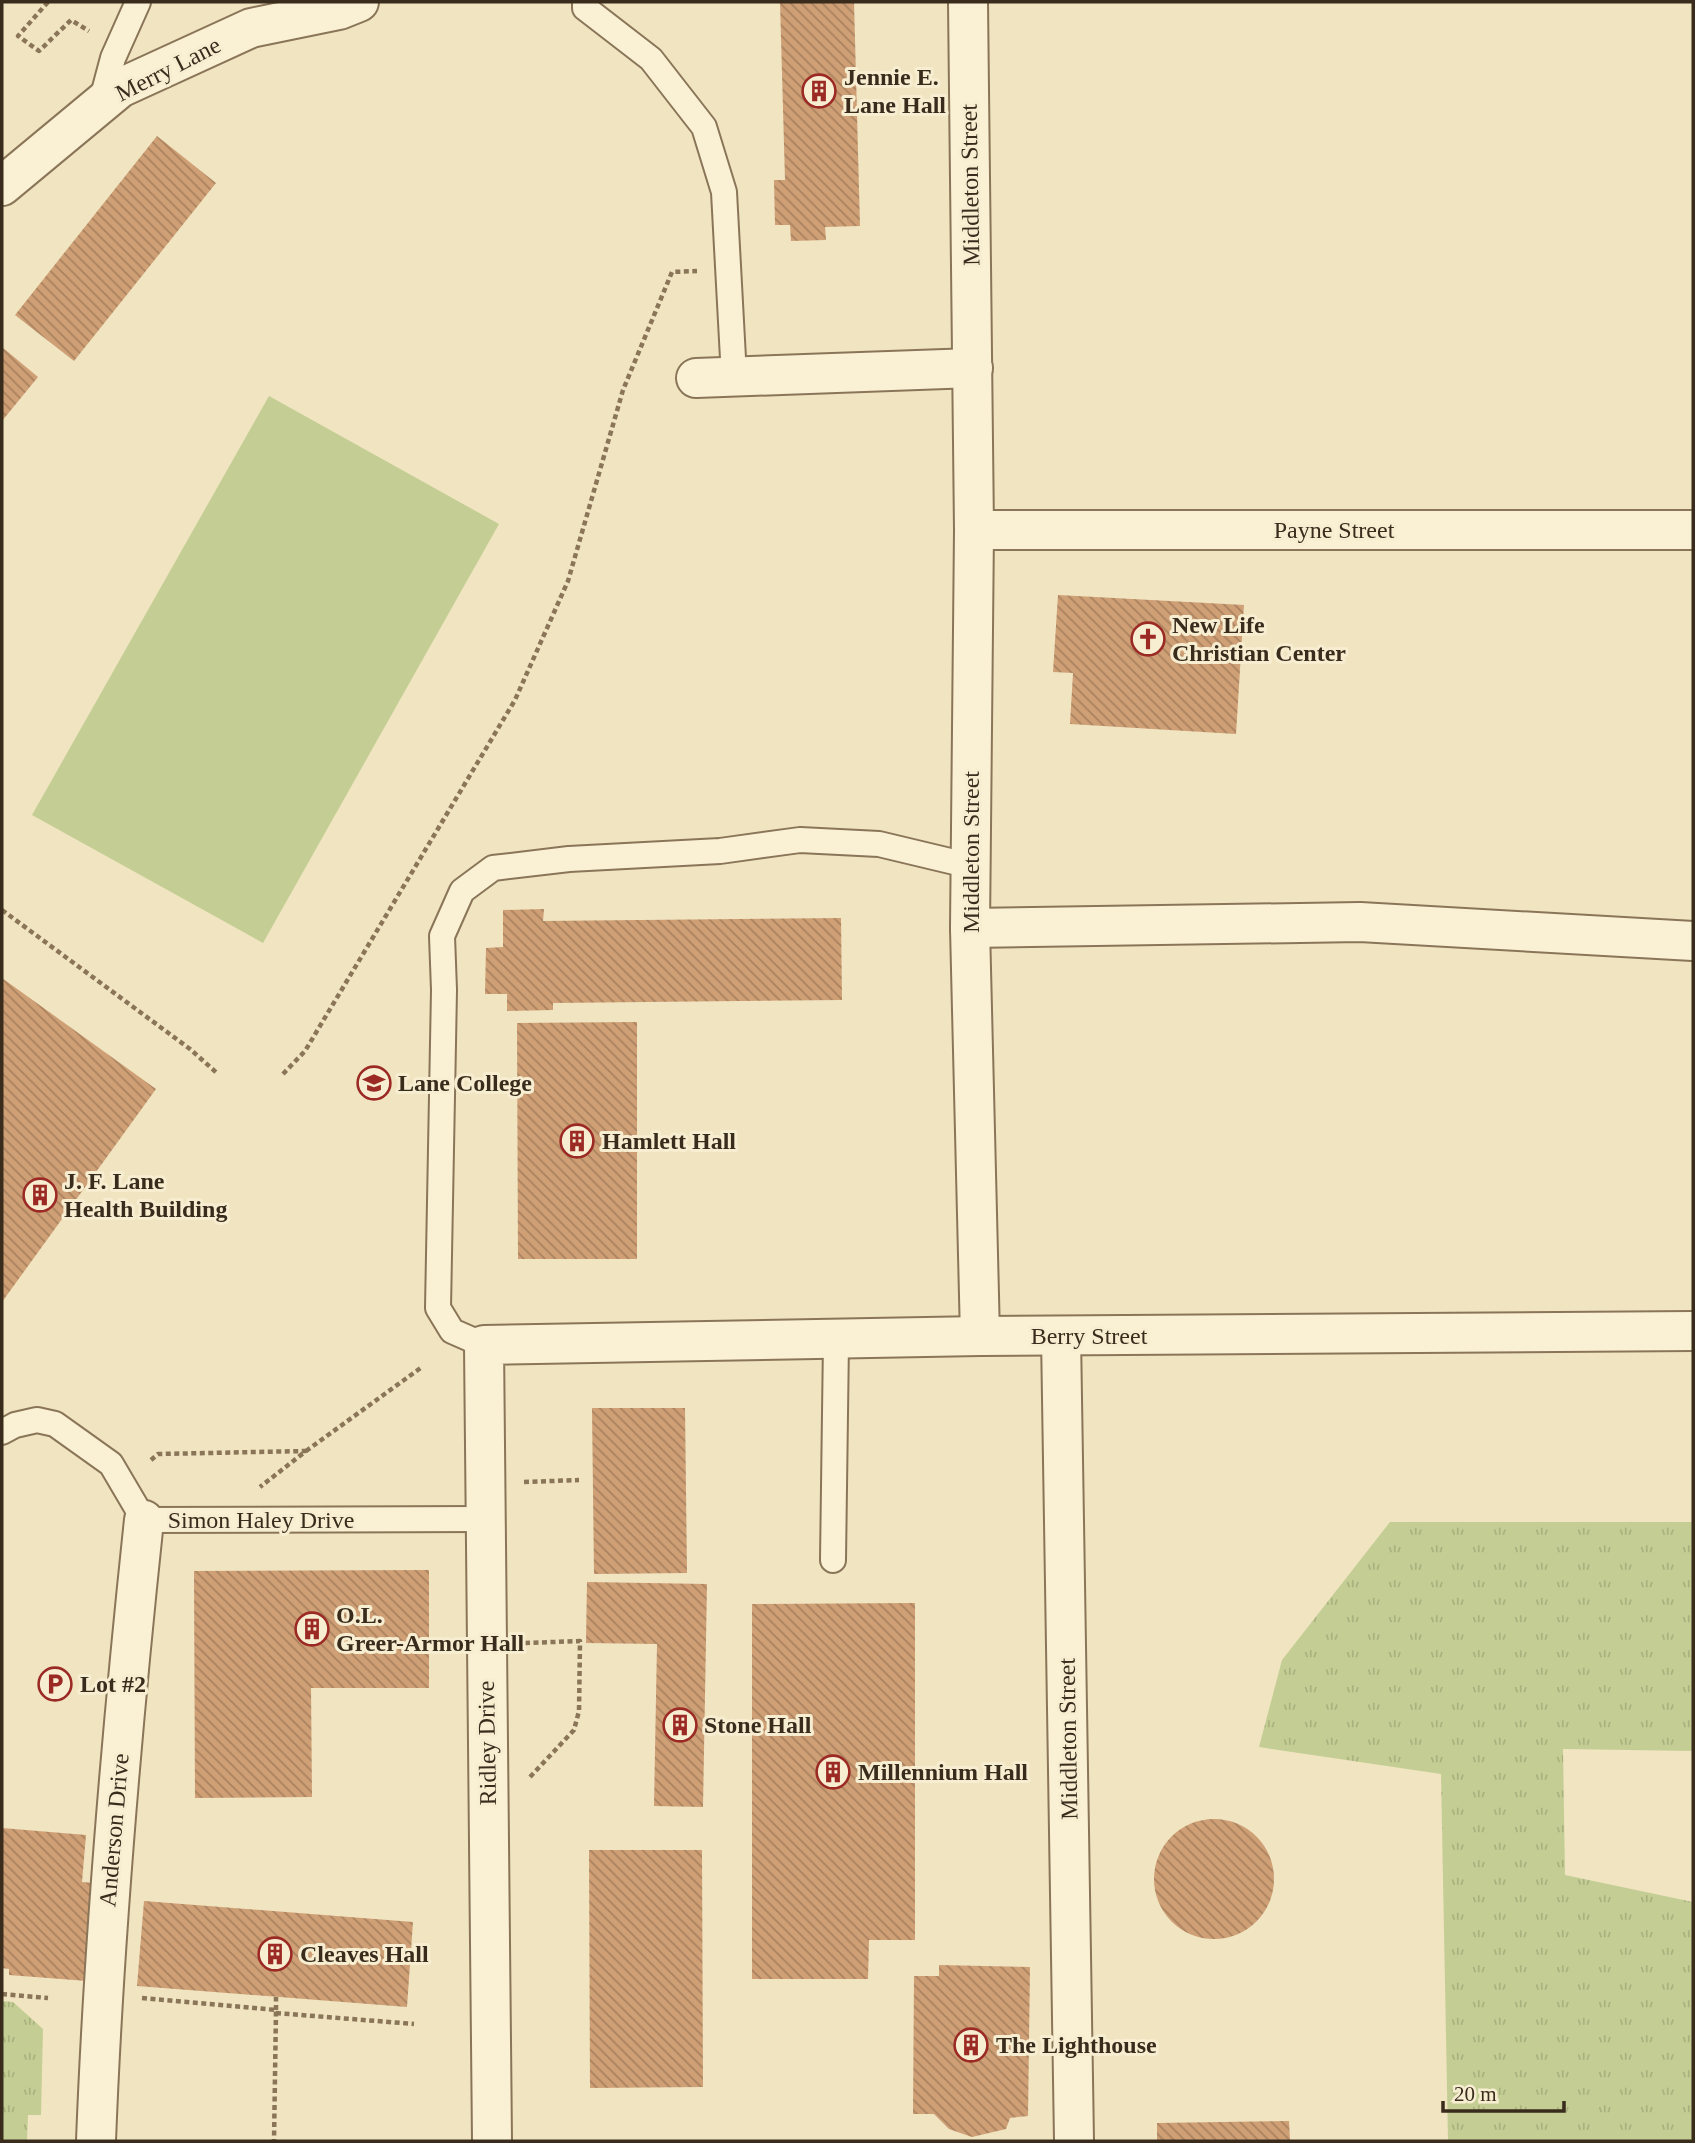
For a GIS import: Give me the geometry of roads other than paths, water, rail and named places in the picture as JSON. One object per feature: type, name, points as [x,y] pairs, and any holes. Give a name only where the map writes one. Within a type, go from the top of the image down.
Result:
[{"type":"street","name":"Merry Lane","points":[[2,186],[120,89],[251,28],[339,10],[359,2]]},
{"type":"street","name":"Middleton Street","points":[[968,2],[974,530],[970,928],[979,1336]]},
{"type":"street","points":[[696,378],[973,368]]},
{"type":"street","name":"Payne Street","points":[[974,530],[1693,530]]},
{"type":"street","points":[[970,928],[1360,922],[1693,941]]},
{"type":"street","name":"Berry Street","points":[[484,1345],[836,1341],[979,1336],[1693,1331]]},
{"type":"street","name":"Middleton Street","points":[[1061,1336],[1074,2141]]},
{"type":"street","name":"Ridley Drive","points":[[484,1345],[492,2141]]},
{"type":"street","name":"Anderson Drive","points":[[96,2141],[103,1970],[124,1705],[144,1520]]},
{"type":"lane","points":[[100,105],[113,58],[138,2]]},
{"type":"lane","points":[[585,2],[585,8],[651,59],[704,127],[723,192],[734,377]]},
{"type":"lane","points":[[484,1345],[452,1331],[438,1308],[444,990],[442,936],[462,891],[493,868],[569,859],[720,851],[800,840],[879,844],[971,866]]},
{"type":"lane","points":[[833,1560],[836,1341]]},
{"type":"lane","name":"Simon Haley Drive","points":[[2,1432],[15,1425],[37,1420],[55,1424],[111,1464],[144,1520],[484,1519]]},
{"type":"place","name":"Jennie E. Lane Hall","points":[[819,91]]},
{"type":"place","name":"New Life Christian Center","points":[[1148,639]]},
{"type":"place","name":"Lane College","points":[[374,1083]]},
{"type":"place","name":"Hamlett Hall","points":[[577,1141]]},
{"type":"place","name":"J. F. Lane Health Building","points":[[40,1195]]},
{"type":"place","name":"O.L. Greer-Armor Hall","points":[[312,1629]]},
{"type":"place","name":"Lot #2","points":[[55,1684]]},
{"type":"place","name":"Stone Hall","points":[[680,1725]]},
{"type":"place","name":"Millennium Hall","points":[[833,1772]]},
{"type":"place","name":"Cleaves Hall","points":[[275,1954]]},
{"type":"place","name":"The Lighthouse","points":[[971,2045]]}]
